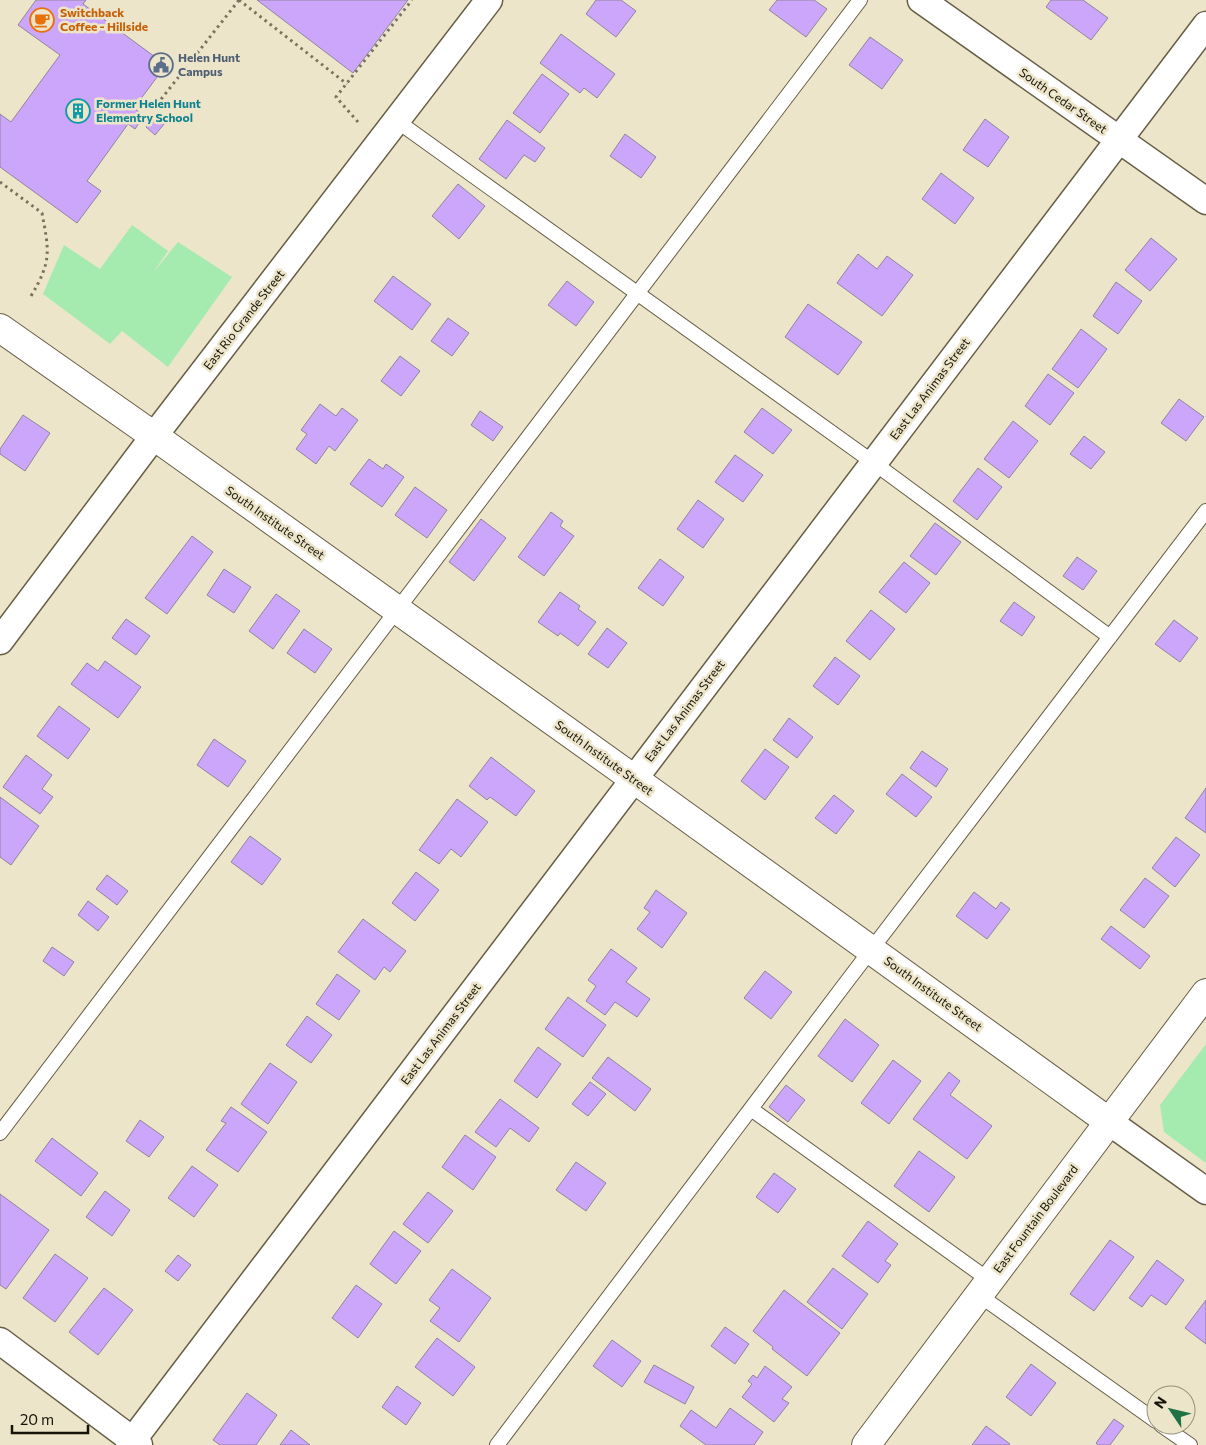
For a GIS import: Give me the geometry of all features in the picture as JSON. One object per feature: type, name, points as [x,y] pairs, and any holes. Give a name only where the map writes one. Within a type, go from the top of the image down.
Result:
[{"type":"street","name":"East Rio Grande Street","points":[[0,640],[489,0]]},
{"type":"street","name":"South Cedar Street","points":[[921,0],[1206,201]]},
{"type":"street","name":"East Las Animas Street","points":[[134,1443],[634,779],[1206,25]]},
{"type":"street","name":"South Institute Street","points":[[0,328],[634,779],[1206,1191]]},
{"type":"street","name":"East Fountain Boulevard","points":[[866,1445],[1206,993]]},
{"type":"street","points":[[0,1342],[134,1443]]},
{"type":"lane","points":[[0,1133],[860,0]]},
{"type":"lane","points":[[397,121],[874,463],[1110,637]]},
{"type":"lane","points":[[497,1445],[1206,511]]},
{"type":"lane","points":[[751,1109],[1146,1413]]},
{"type":"lane","points":[[1176,1435],[1190,1445]]},
{"type":"path","points":[[141,99],[155,107],[239,0],[347,84]]},
{"type":"path","points":[[358,122],[336,97],[412,0]]},
{"type":"path","points":[[0,182],[42,213],[47,241],[47,261],[40,281],[31,296]]},
{"type":"green space","points":[[132,225],[168,251],[152,274],[178,242],[232,277],[168,367],[122,331],[110,344],[43,294],[64,245],[100,269]]},
{"type":"green space","points":[[1206,1044],[1206,1163],[1164,1132],[1160,1105]]},
{"type":"building","name":"Former Helen Hunt Elementry School","points":[[36,0],[86,0],[83,4],[166,65],[134,108],[144,116],[135,129],[128,124],[87,181],[101,191],[77,223],[0,167],[0,114],[11,122],[60,55],[18,25]]},
{"type":"building","points":[[257,0],[408,0],[353,73]]},
{"type":"building","points":[[596,0],[621,0],[636,11],[616,37],[586,14]]},
{"type":"building","points":[[777,0],[814,0],[827,9],[806,37],[769,10]]},
{"type":"building","points":[[1051,0],[1083,0],[1108,18],[1091,40],[1046,7]]},
{"type":"building","points":[[561,34],[615,74],[597,98],[584,88],[580,93],[540,63]]},
{"type":"building","points":[[870,37],[903,60],[882,89],[849,65]]},
{"type":"building","points":[[542,74],[569,94],[540,133],[513,113]]},
{"type":"building","points":[[156,116],[165,123],[155,135],[146,127]]},
{"type":"building","points":[[985,119],[1009,137],[988,167],[963,150]]},
{"type":"building","points":[[507,120],[545,148],[535,162],[524,155],[506,179],[479,159]]},
{"type":"building","points":[[625,134],[656,157],[641,178],[610,156]]},
{"type":"building","points":[[941,173],[974,198],[955,224],[922,199]]},
{"type":"building","points":[[458,184],[485,206],[459,239],[432,216]]},
{"type":"building","points":[[1151,238],[1177,259],[1150,291],[1125,270]]},
{"type":"building","points":[[858,254],[877,269],[887,256],[913,275],[882,316],[837,283]]},
{"type":"building","points":[[393,276],[431,304],[412,330],[374,301]]},
{"type":"building","points":[[567,281],[594,302],[576,326],[548,305]]},
{"type":"building","points":[[1116,282],[1142,301],[1118,334],[1093,316]]},
{"type":"building","points":[[808,304],[862,342],[838,375],[785,337]]},
{"type":"building","points":[[448,318],[469,333],[452,356],[431,341]]},
{"type":"building","points":[[1081,329],[1107,349],[1078,388],[1052,369]]},
{"type":"building","points":[[400,356],[420,371],[401,396],[381,381]]},
{"type":"building","points":[[1048,374],[1074,393],[1050,425],[1025,406]]},
{"type":"building","points":[[1179,399],[1204,417],[1186,441],[1161,423]]},
{"type":"building","points":[[320,404],[336,416],[342,408],[358,420],[335,451],[329,446],[316,464],[296,449],[307,434],[301,430]]},
{"type":"building","points":[[762,408],[792,430],[773,454],[744,432]]},
{"type":"building","points":[[480,411],[503,427],[493,441],[471,425]]},
{"type":"building","points":[[23,415],[50,433],[25,471],[0,454],[0,449]]},
{"type":"building","points":[[1013,421],[1038,441],[1009,478],[984,459]]},
{"type":"building","points":[[1084,436],[1105,452],[1091,469],[1070,454]]},
{"type":"building","points":[[735,455],[763,475],[743,502],[715,482]]},
{"type":"building","points":[[369,459],[383,469],[386,464],[404,477],[382,507],[350,484]]},
{"type":"building","points":[[978,468],[1002,487],[977,520],[953,501]]},
{"type":"building","points":[[415,487],[447,510],[427,538],[395,515]]},
{"type":"building","points":[[698,500],[724,519],[703,548],[677,529]]},
{"type":"building","points":[[551,512],[563,521],[560,526],[574,536],[544,576],[518,557]]},
{"type":"building","points":[[481,519],[506,538],[474,581],[449,562]]},
{"type":"building","points":[[935,523],[961,542],[936,575],[910,556]]},
{"type":"building","points":[[192,536],[213,552],[167,614],[145,598]]},
{"type":"building","points":[[1077,557],[1097,571],[1083,590],[1063,576]]},
{"type":"building","points":[[660,559],[684,577],[663,606],[638,588]]},
{"type":"building","points":[[904,562],[930,583],[906,613],[879,592]]},
{"type":"building","points":[[224,569],[251,587],[234,613],[207,595]]},
{"type":"building","points":[[560,592],[580,606],[578,609],[596,622],[578,646],[560,633],[558,636],[538,622]]},
{"type":"building","points":[[276,594],[300,611],[273,649],[249,631]]},
{"type":"building","points":[[1014,602],[1035,617],[1022,636],[1000,621]]},
{"type":"building","points":[[871,610],[895,629],[870,660],[846,641]]},
{"type":"building","points":[[126,619],[150,636],[136,655],[112,638]]},
{"type":"building","points":[[1174,620],[1198,638],[1180,662],[1155,644]]},
{"type":"building","points":[[607,628],[627,643],[608,668],[588,654]]},
{"type":"building","points":[[304,629],[332,649],[315,673],[287,653]]},
{"type":"building","points":[[835,657],[860,676],[838,705],[813,686]]},
{"type":"building","points":[[105,661],[141,687],[118,718],[71,684],[87,663],[98,671]]},
{"type":"building","points":[[59,706],[90,729],[68,759],[37,736]]},
{"type":"building","points":[[789,718],[813,737],[797,758],[773,740]]},
{"type":"building","points":[[214,739],[246,761],[228,787],[197,765]]},
{"type":"building","points":[[765,749],[789,767],[765,800],[741,781]]},
{"type":"building","points":[[922,751],[948,769],[936,787],[910,768]]},
{"type":"building","points":[[26,755],[52,775],[42,789],[53,797],[40,814],[3,787]]},
{"type":"building","points":[[491,757],[535,791],[516,816],[490,797],[487,800],[469,786]]},
{"type":"building","points":[[902,774],[932,797],[916,817],[886,794]]},
{"type":"building","points":[[1206,788],[1206,833],[1185,818]]},
{"type":"building","points":[[834,795],[854,811],[836,834],[815,818]]},
{"type":"building","points":[[0,797],[39,826],[11,865],[0,857]]},
{"type":"building","points":[[457,799],[488,822],[461,857],[451,849],[439,864],[419,850]]},
{"type":"building","points":[[250,836],[281,859],[262,885],[231,862]]},
{"type":"building","points":[[1176,837],[1200,855],[1175,887],[1152,868]]},
{"type":"building","points":[[416,872],[439,890],[415,921],[392,903]]},
{"type":"building","points":[[107,875],[128,891],[117,905],[96,889]]},
{"type":"building","points":[[1145,878],[1169,896],[1144,928],[1120,910]]},
{"type":"building","points":[[656,890],[687,913],[662,948],[637,929],[650,912],[644,908]]},
{"type":"building","points":[[974,892],[996,909],[1001,902],[1010,909],[987,939],[956,916]]},
{"type":"building","points":[[88,901],[109,917],[98,931],[78,915]]},
{"type":"building","points":[[363,919],[406,951],[390,972],[384,967],[375,980],[338,952]]},
{"type":"building","points":[[1111,926],[1150,956],[1140,969],[1101,939]]},
{"type":"building","points":[[52,947],[74,962],[64,976],[43,961]]},
{"type":"building","points":[[611,949],[637,968],[626,982],[650,999],[637,1017],[615,1002],[605,1015],[586,1001],[596,986],[588,980]]},
{"type":"building","points":[[765,971],[792,992],[771,1019],[744,998]]},
{"type":"building","points":[[337,974],[360,991],[339,1020],[316,1004]]},
{"type":"building","points":[[568,997],[606,1025],[583,1057],[545,1029]]},
{"type":"building","points":[[307,1016],[332,1035],[311,1063],[286,1045]]},
{"type":"building","points":[[845,1019],[879,1045],[852,1082],[818,1056]]},
{"type":"building","points":[[538,1047],[561,1064],[537,1098],[514,1081]]},
{"type":"building","points":[[608,1057],[651,1089],[635,1111],[592,1078]]},
{"type":"building","points":[[893,1060],[921,1081],[889,1124],[861,1103]]},
{"type":"building","points":[[270,1063],[297,1082],[268,1124],[241,1104]]},
{"type":"building","points":[[949,1072],[960,1081],[950,1095],[992,1126],[967,1159],[913,1119]]},
{"type":"building","points":[[590,1082],[606,1094],[588,1116],[572,1104]]},
{"type":"building","points":[[786,1085],[805,1100],[788,1122],[769,1107]]},
{"type":"building","points":[[500,1099],[539,1128],[529,1142],[510,1128],[496,1147],[475,1132]]},
{"type":"building","points":[[231,1107],[267,1132],[238,1172],[206,1150],[226,1123],[221,1121]]},
{"type":"building","points":[[140,1120],[164,1137],[149,1157],[126,1141]]},
{"type":"building","points":[[465,1135],[496,1157],[473,1190],[442,1167]]},
{"type":"building","points":[[52,1138],[98,1173],[81,1196],[35,1161]]},
{"type":"building","points":[[919,1151],[955,1177],[929,1212],[894,1186]]},
{"type":"building","points":[[576,1162],[606,1183],[586,1211],[556,1190]]},
{"type":"building","points":[[192,1166],[218,1185],[194,1217],[168,1198]]},
{"type":"building","points":[[774,1173],[796,1189],[778,1213],[756,1197]]},
{"type":"building","points":[[105,1191],[130,1210],[112,1236],[86,1217]]},
{"type":"building","points":[[428,1192],[453,1211],[428,1243],[403,1224]]},
{"type":"building","points":[[0,1194],[49,1230],[6,1289],[0,1285]]},
{"type":"building","points":[[868,1221],[898,1244],[885,1261],[891,1265],[878,1283],[842,1256]]},
{"type":"building","points":[[394,1231],[421,1251],[396,1284],[370,1264]]},
{"type":"building","points":[[1110,1240],[1134,1257],[1094,1311],[1070,1294]]},
{"type":"building","points":[[55,1254],[88,1278],[55,1322],[23,1298]]},
{"type":"building","points":[[178,1255],[191,1265],[178,1281],[165,1271]]},
{"type":"building","points":[[1157,1260],[1184,1280],[1166,1305],[1151,1295],[1142,1307],[1129,1298]]},
{"type":"building","points":[[833,1268],[868,1294],[842,1329],[807,1302]]},
{"type":"building","points":[[452,1269],[491,1298],[459,1342],[430,1321],[440,1308],[429,1300]]},
{"type":"building","points":[[356,1285],[382,1304],[358,1338],[332,1318]]},
{"type":"building","points":[[104,1288],[133,1310],[98,1355],[69,1332]]},
{"type":"building","points":[[784,1290],[840,1333],[807,1376],[772,1349],[773,1347],[753,1331]]},
{"type":"building","points":[[1206,1300],[1206,1344],[1185,1328]]},
{"type":"building","points":[[725,1327],[749,1344],[735,1364],[711,1346]]},
{"type":"building","points":[[437,1338],[475,1367],[453,1396],[415,1367]]},
{"type":"building","points":[[612,1340],[641,1361],[622,1387],[593,1366]]},
{"type":"building","points":[[1031,1364],[1056,1383],[1031,1416],[1006,1397]]},
{"type":"building","points":[[654,1365],[694,1387],[685,1404],[644,1382]]},
{"type":"building","points":[[765,1366],[792,1387],[782,1399],[789,1403],[774,1422],[742,1397],[752,1384],[748,1381],[753,1375],[757,1378]]},
{"type":"building","points":[[397,1386],[421,1403],[406,1425],[382,1407]]},
{"type":"building","points":[[247,1393],[277,1415],[256,1445],[220,1445],[213,1440]]},
{"type":"building","points":[[730,1408],[763,1432],[754,1445],[706,1445],[680,1426],[691,1410],[716,1428]]},
{"type":"building","points":[[1114,1419],[1124,1426],[1110,1445],[1098,1445],[1096,1443]]},
{"type":"building","points":[[986,1426],[1010,1444],[972,1445]]},
{"type":"building","points":[[291,1430],[310,1445],[280,1445]]},
{"type":"place","name":"Switchback Coffee - Hillside","points":[[42,20]]},
{"type":"place","name":"Helen Hunt Campus","points":[[161,65]]},
{"type":"place","name":"Former Helen Hunt Elementry School","points":[[78,111]]}]
